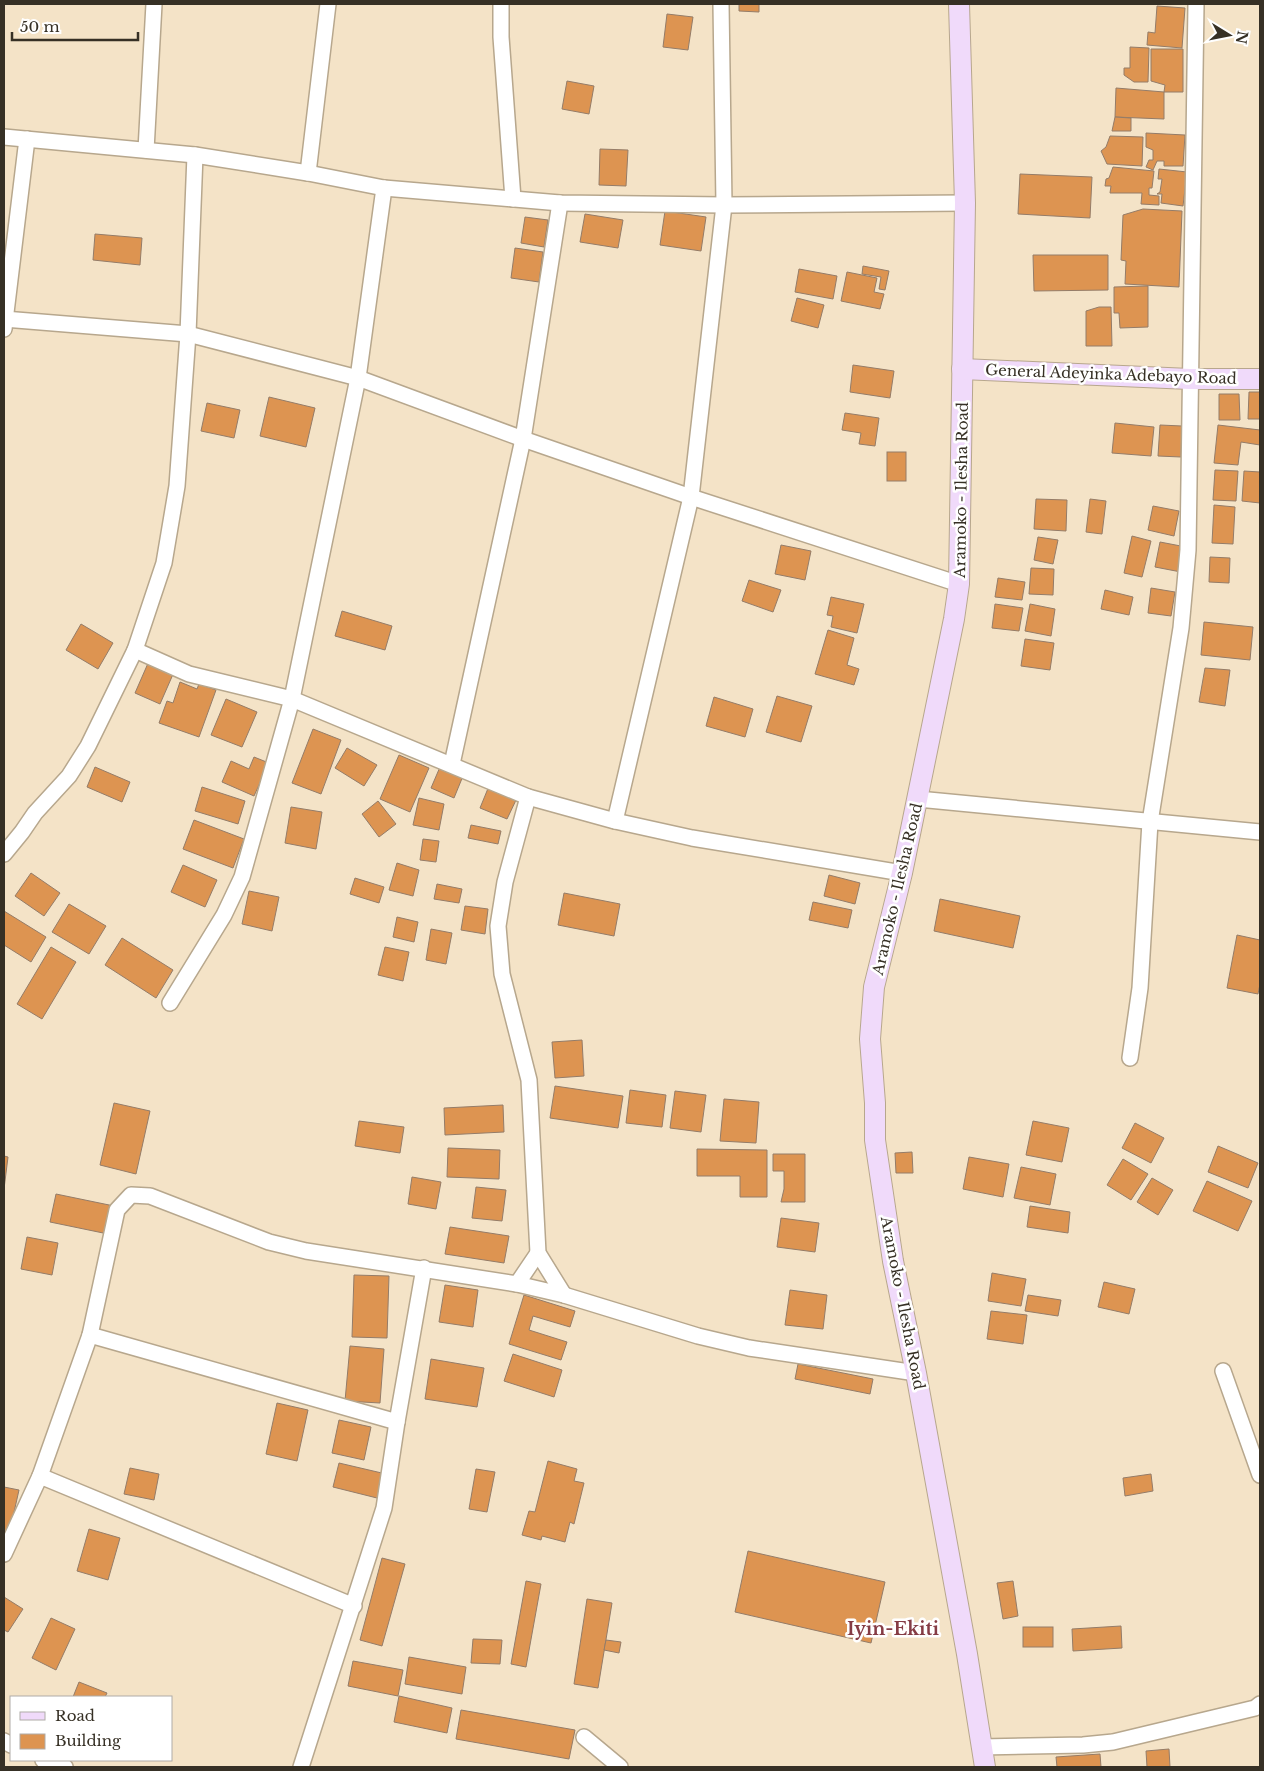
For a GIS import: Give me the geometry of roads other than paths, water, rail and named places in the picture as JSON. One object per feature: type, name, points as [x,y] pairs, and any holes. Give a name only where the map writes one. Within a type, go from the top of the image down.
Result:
[{"type":"main road","name":"Aramoko - Ilesha Road","points":[[958,4],[965,204],[959,584],[954,619],[918,799],[874,987],[870,1048],[875,1103],[875,1140],[892,1261],[916,1373],[967,1654],[985,1767]]},
{"type":"main road","name":"General Adeyinka Adebayo Road","points":[[962,369],[1190,379],[1260,379]]},
{"type":"street","points":[[146,150],[154,4]]},
{"type":"street","points":[[308,173],[328,4]]},
{"type":"street","points":[[501,4],[501,37],[513,199]]},
{"type":"street","points":[[615,821],[691,497],[724,205],[721,4]]},
{"type":"street","points":[[1130,1058],[1140,988],[1150,822],[1181,628],[1188,550],[1196,4]]},
{"type":"street","points":[[4,137],[195,155],[308,173],[384,188],[560,203],[724,205],[965,204]]},
{"type":"street","points":[[27,139],[4,322],[188,334],[358,378],[523,439],[691,497],[959,584]]},
{"type":"street","points":[[4,854],[35,813],[69,776],[88,746],[135,650],[164,563],[177,486],[188,334],[195,155]]},
{"type":"street","points":[[170,1003],[224,915],[242,877],[292,699],[358,378],[384,188]]},
{"type":"street","points":[[452,764],[523,439],[560,203]]},
{"type":"street","points":[[135,650],[189,674],[292,699],[528,797],[615,821],[692,838],[902,873]]},
{"type":"street","points":[[528,797],[505,882],[498,926],[502,974],[529,1080],[538,1253],[564,1295]]},
{"type":"street","points":[[918,799],[1260,832]]},
{"type":"street","points":[[4,1554],[40,1476],[90,1335],[117,1210],[132,1196],[150,1196],[269,1242],[306,1251],[517,1284],[564,1295],[698,1336],[749,1348],[916,1373]]},
{"type":"street","points":[[517,1284],[538,1253]]},
{"type":"street","points":[[301,1767],[384,1508],[424,1268]]},
{"type":"street","points":[[90,1335],[397,1422]]},
{"type":"street","points":[[1223,1371],[1260,1474]]},
{"type":"street","points":[[40,1476],[354,1606]]},
{"type":"street","points":[[981,1747],[1083,1745],[1113,1742],[1255,1708],[1260,1704]]},
{"type":"street","points":[[584,1737],[620,1767]]},
{"type":"street","points":[[46,1761],[65,1767]]},
{"type":"district","name":"Iyin-Ekiti","points":[[893,1629]]}]
